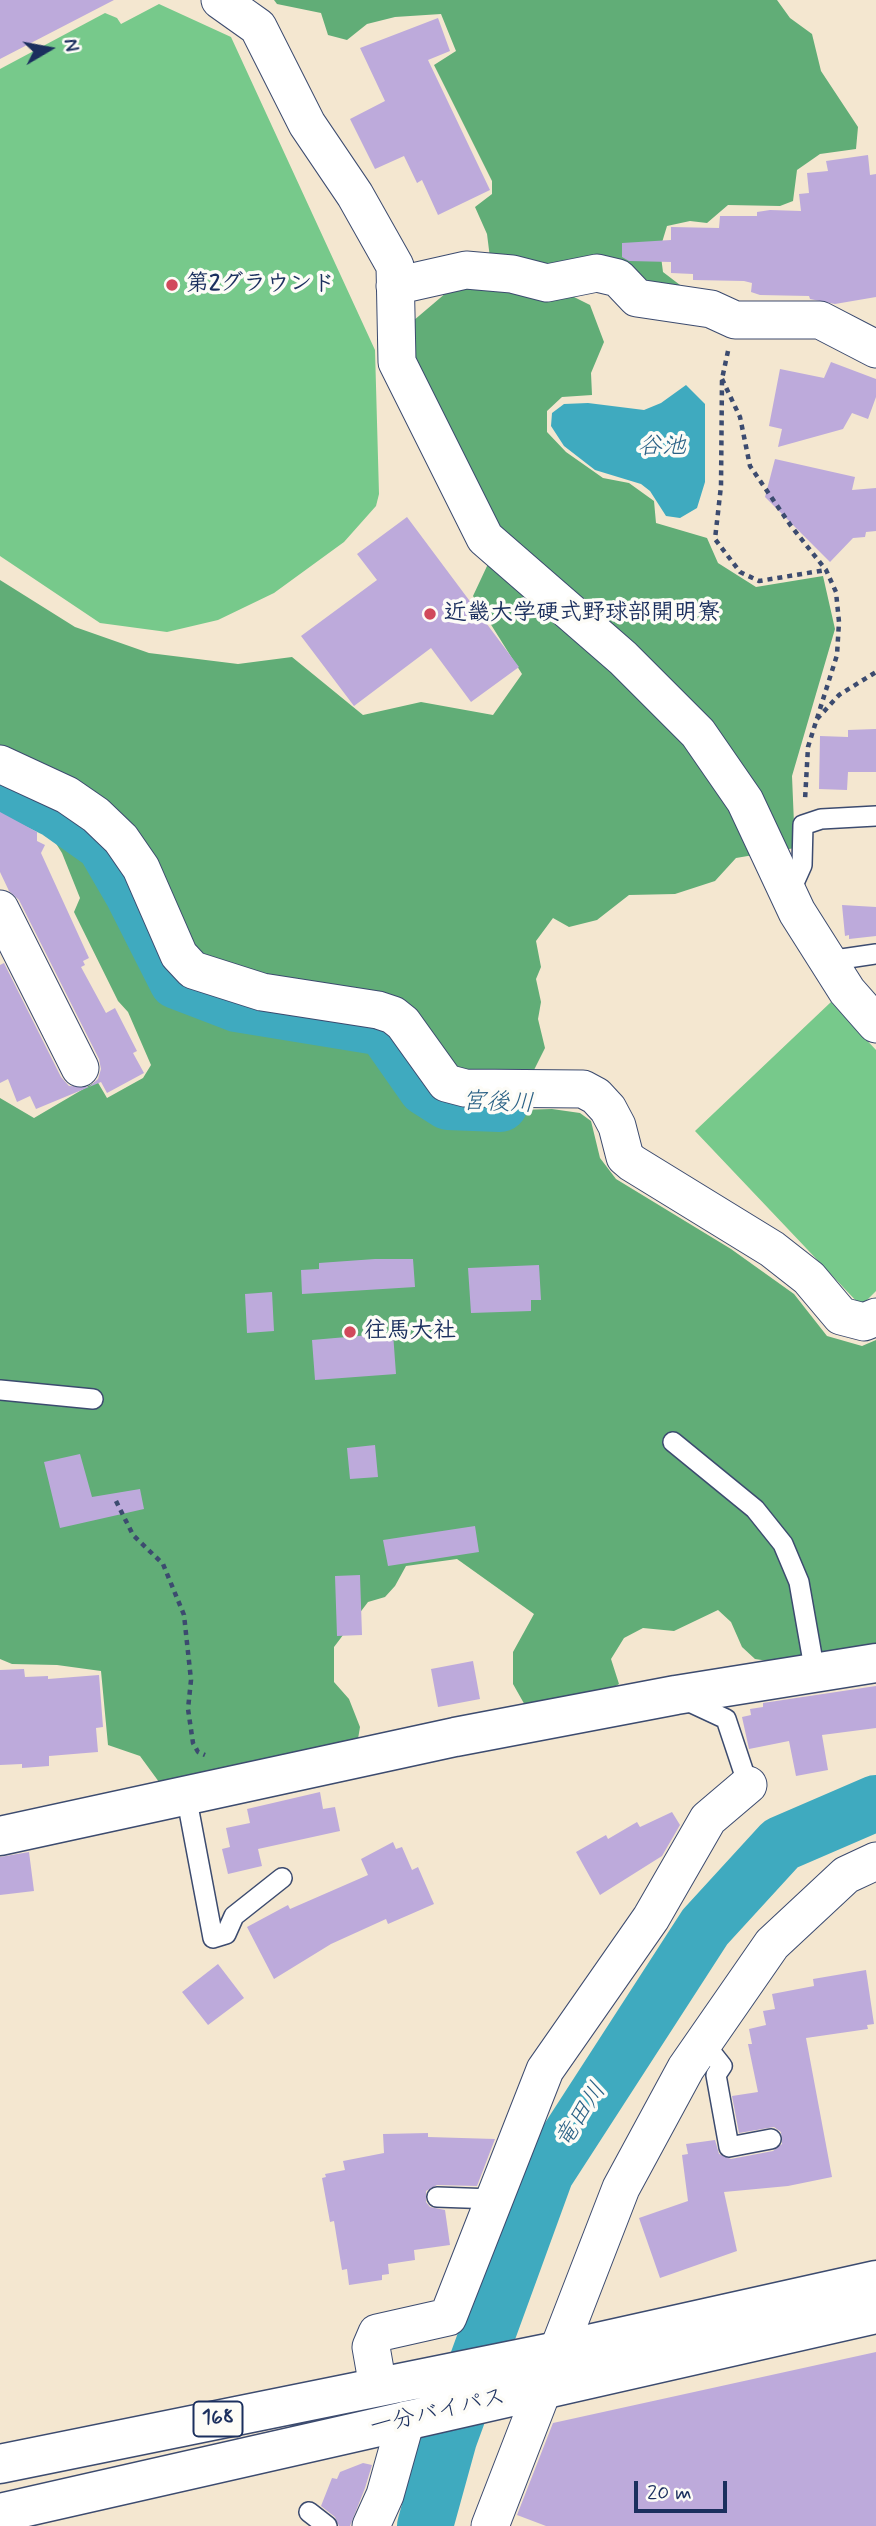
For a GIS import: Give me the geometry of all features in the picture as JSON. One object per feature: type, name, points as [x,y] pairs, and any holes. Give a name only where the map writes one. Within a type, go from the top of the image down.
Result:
[{"type":"main road","points":[[0,1836],[237,1783],[676,1695],[876,1663]]},
{"type":"main road","name":"一分バイパス","points":[[0,2464],[436,2373],[557,2351],[876,2280]]},
{"type":"main road","name":"一分バイパス","points":[[0,2513],[876,2314]]},
{"type":"street","points":[[220,0],[258,27],[307,124],[355,195],[394,266],[397,362],[485,538],[623,658],[698,733],[745,801],[789,894],[846,991],[876,1024]]},
{"type":"street","points":[[395,286],[466,270],[512,274],[547,283],[597,273],[618,278],[637,298],[686,303],[738,320],[820,320],[876,349]]},
{"type":"street","points":[[0,764],[67,795],[121,839],[141,868],[179,955],[193,970],[262,992],[393,1015],[403,1023],[446,1083],[465,1088],[583,1089],[596,1096],[608,1110],[617,1126],[625,1157],[632,1163],[772,1249],[808,1278],[841,1316],[864,1322],[876,1317]]},
{"type":"street","points":[[4,929],[80,1068]]},
{"type":"street","points":[[378,2386],[371,2347],[377,2333],[448,2317],[545,2070],[651,1917],[708,1819],[748,1785]]},
{"type":"street","points":[[490,2526],[621,2188],[667,2099],[703,2042],[772,1944],[846,1875],[876,1861]]},
{"type":"street","points":[[371,2526],[385,2495],[405,2420]]},
{"type":"lane","points":[[789,894],[802,865],[803,825],[821,819],[876,816]]},
{"type":"lane","points":[[828,961],[876,954]]},
{"type":"lane","points":[[0,1390],[93,1399]]},
{"type":"lane","points":[[673,1442],[755,1509],[783,1544],[799,1582],[815,1673]]},
{"type":"lane","points":[[676,1695],[726,1719],[748,1785]]},
{"type":"lane","points":[[186,1795],[213,1938],[226,1934],[234,1916],[282,1878]]},
{"type":"lane","points":[[703,2042],[722,2066],[716,2075],[729,2147],[771,2139]]},
{"type":"lane","points":[[437,2197],[493,2199]]},
{"type":"lane","points":[[309,2512],[327,2526]]},
{"type":"path","points":[[738,320],[724,363],[722,379],[721,499],[715,539],[740,572],[759,582],[826,570]]},
{"type":"path","points":[[722,379],[740,417],[750,466],[791,526],[826,570],[836,592],[837,655],[808,747],[803,825]]},
{"type":"path","points":[[816,719],[839,695],[876,672]]},
{"type":"path","points":[[116,1501],[133,1535],[163,1564],[184,1615],[191,1680],[188,1709],[193,1743],[198,1752],[223,1764],[237,1783]]},
{"type":"green space","points":[[274,0],[777,0],[790,18],[812,34],[821,71],[858,127],[856,149],[820,154],[797,170],[793,201],[780,206],[728,205],[707,223],[690,221],[667,226],[660,249],[663,272],[680,285],[681,291],[490,258],[487,234],[475,207],[492,194],[492,181],[434,65],[456,51],[441,14],[395,17],[367,24],[347,40],[328,35],[321,13],[277,4]]},
{"type":"green space","name":"第2グラウンド","points":[[159,4],[231,37],[375,350],[379,494],[376,506],[344,542],[274,593],[218,620],[167,632],[100,623],[0,556],[0,69],[105,13],[117,18],[121,24]]},
{"type":"green space","points":[[453,287],[568,294],[590,305],[604,342],[591,373],[592,395],[562,397],[547,411],[547,432],[566,452],[603,478],[629,483],[654,501],[656,523],[707,538],[718,563],[756,587],[823,576],[835,629],[792,776],[795,848],[736,858],[715,881],[675,894],[629,895],[597,920],[569,927],[553,918],[536,941],[541,967],[536,979],[541,1002],[538,1019],[545,1048],[530,1078],[451,1072],[327,993],[189,953],[158,882],[0,755],[0,580],[75,627],[149,653],[238,664],[292,657],[363,715],[421,702],[493,715],[522,674],[473,596],[502,534],[491,521],[458,442],[407,356],[413,321]]},
{"type":"green space","points":[[55,819],[87,838],[131,896],[154,957],[172,986],[232,1009],[370,1032],[384,1037],[414,1083],[435,1104],[485,1111],[552,1109],[580,1113],[591,1121],[600,1158],[616,1179],[731,1249],[794,1294],[827,1336],[862,1346],[876,1340],[876,1645],[775,1662],[755,1659],[742,1647],[731,1622],[718,1610],[674,1631],[643,1628],[624,1638],[611,1659],[619,1684],[607,1692],[526,1707],[513,1684],[513,1652],[534,1614],[457,1559],[406,1566],[395,1586],[385,1597],[368,1602],[334,1647],[334,1682],[349,1699],[360,1727],[358,1739],[159,1782],[140,1756],[108,1745],[101,1671],[57,1665],[12,1664],[0,1659],[0,1098],[34,1118],[97,1081],[107,1098],[143,1078],[151,1065],[128,1012],[118,1001],[74,912],[80,898],[62,853],[45,826]]},
{"type":"green space","points":[[831,1002],[876,1050],[876,1291],[861,1306],[695,1131]]},
{"type":"water","name":"谷池","points":[[686,385],[705,404],[705,482],[697,508],[680,518],[666,516],[650,491],[641,484],[595,470],[564,446],[551,426],[552,413],[564,404],[588,403],[644,410],[661,403]]},
{"type":"building","points":[[0,0],[114,0],[0,59]]},
{"type":"building","points":[[438,18],[450,51],[428,60],[490,190],[438,215],[422,180],[417,183],[404,156],[375,169],[350,119],[385,101],[360,48]]},
{"type":"building","points":[[868,155],[870,175],[876,174],[876,297],[835,304],[810,299],[809,296],[760,295],[751,292],[752,283],[693,280],[693,274],[671,273],[671,262],[629,261],[622,257],[622,243],[671,240],[671,227],[719,228],[720,216],[757,216],[757,212],[770,210],[801,211],[799,194],[809,193],[807,173],[828,171],[826,161]]},
{"type":"building","points":[[831,362],[876,379],[876,397],[868,419],[852,413],[843,429],[778,447],[782,429],[769,426],[780,369],[824,378]]},
{"type":"building","points":[[775,459],[855,477],[852,490],[876,488],[876,531],[866,532],[865,537],[853,538],[830,562],[765,497]]},
{"type":"building","name":"近畿大学硬式野球部開明寮","points":[[407,517],[519,667],[471,702],[431,648],[354,706],[301,636],[377,580],[357,554]]},
{"type":"building","points":[[876,729],[876,772],[848,772],[847,790],[819,789],[820,736],[848,737],[848,730]]},
{"type":"building","points":[[0,812],[37,832],[37,841],[45,845],[41,853],[89,958],[83,961],[85,965],[81,967],[106,1013],[115,1008],[137,1051],[133,1053],[144,1073],[107,1093],[101,1082],[89,1087],[98,1079],[101,1069],[99,1059],[19,900],[9,891],[0,872]]},
{"type":"building","points":[[842,905],[876,907],[876,936],[849,939],[849,935],[845,936]]},
{"type":"building","points":[[4,963],[61,1077],[69,1086],[89,1087],[36,1109],[30,1096],[17,1102],[8,1079],[0,1083],[0,965]]},
{"type":"building","points":[[413,1259],[415,1287],[302,1294],[301,1270],[319,1269],[319,1263]]},
{"type":"building","points":[[539,1265],[541,1300],[531,1300],[531,1311],[471,1313],[468,1268]]},
{"type":"building","points":[[272,1292],[274,1331],[247,1333],[245,1294]]},
{"type":"building","points":[[393,1333],[396,1374],[315,1380],[312,1340]]},
{"type":"building","points":[[375,1445],[378,1477],[350,1479],[347,1448]]},
{"type":"building","points":[[80,1454],[92,1497],[140,1489],[144,1509],[60,1528],[44,1462]]},
{"type":"building","points":[[475,1526],[479,1552],[388,1566],[383,1540]]},
{"type":"building","points":[[360,1575],[362,1635],[337,1636],[335,1576]]},
{"type":"building","points":[[473,1661],[480,1699],[438,1707],[431,1669]]},
{"type":"building","points":[[24,1669],[25,1677],[48,1676],[48,1679],[99,1675],[103,1727],[96,1728],[98,1752],[49,1756],[49,1766],[22,1768],[22,1764],[0,1765],[0,1670]]},
{"type":"building","points":[[876,1686],[876,1728],[822,1735],[828,1770],[796,1776],[789,1741],[749,1749],[742,1717],[751,1715],[750,1709],[763,1707],[763,1703]]},
{"type":"building","points":[[320,1792],[323,1809],[335,1807],[340,1831],[258,1849],[262,1866],[228,1874],[222,1849],[230,1847],[226,1828],[250,1823],[247,1809]]},
{"type":"building","points":[[672,1812],[680,1825],[662,1856],[600,1895],[576,1852],[606,1835],[608,1839],[637,1822],[640,1827]]},
{"type":"building","points":[[393,1842],[396,1849],[402,1847],[412,1870],[418,1867],[434,1904],[388,1924],[386,1919],[331,1944],[274,1979],[247,1927],[288,1905],[290,1909],[368,1875],[361,1859]]},
{"type":"building","points":[[29,1852],[34,1891],[0,1895],[0,1857]]},
{"type":"building","points":[[218,1964],[244,1998],[208,2025],[182,1992]]},
{"type":"building","points":[[866,1970],[874,2024],[867,2025],[868,2029],[806,2038],[832,2177],[788,2186],[724,2192],[737,2251],[660,2278],[639,2218],[688,2201],[682,2155],[688,2154],[686,2144],[715,2140],[719,2154],[731,2159],[773,2151],[782,2144],[781,2132],[774,2127],[739,2133],[732,2096],[758,2092],[748,2044],[752,2044],[749,2029],[766,2025],[763,2011],[775,2009],[772,1994],[814,1986],[813,1979]]},
{"type":"building","points":[[428,2133],[428,2137],[495,2139],[477,2186],[437,2185],[426,2191],[426,2202],[430,2207],[445,2210],[450,2245],[414,2250],[415,2260],[388,2264],[389,2274],[382,2275],[382,2280],[349,2285],[347,2269],[342,2270],[334,2221],[330,2222],[322,2178],[326,2177],[325,2174],[345,2170],[343,2161],[384,2153],[383,2134]]},
{"type":"building","points":[[876,2352],[876,2526],[546,2526],[517,2515],[553,2423]]},
{"type":"building","points":[[363,2463],[372,2465],[365,2488],[350,2526],[339,2526],[335,2517],[321,2506],[332,2478],[337,2479],[340,2472]]},
{"type":"waterway","name":"宮後川","points":[[0,783],[56,810],[104,844],[177,981],[237,1004],[384,1028],[426,1088],[448,1102],[500,1104]]},
{"type":"waterway","name":"竜田川","points":[[425,2526],[449,2439],[546,2173],[705,1927],[781,1844],[876,1803]]},
{"type":"place","name":"第2グラウンド","points":[[172,285]]},
{"type":"place","name":"近畿大学硬式野球部開明寮","points":[[430,614]]},
{"type":"place","name":"往馬大社","points":[[350,1332]]}]
